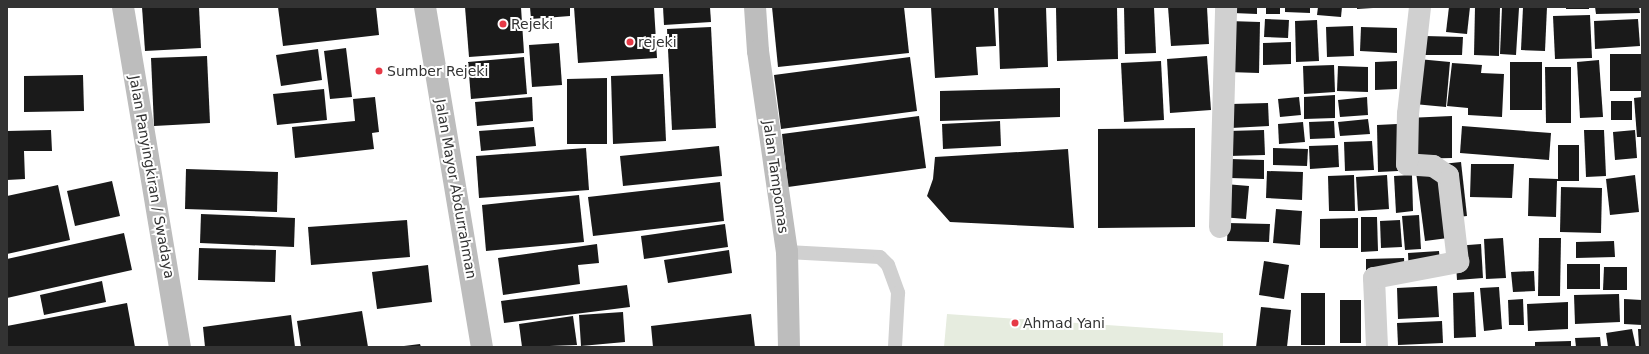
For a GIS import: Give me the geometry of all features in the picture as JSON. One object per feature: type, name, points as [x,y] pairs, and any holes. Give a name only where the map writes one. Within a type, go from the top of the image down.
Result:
[{"type":"street","name":"Jalan Panyingkiran / Swadaya","points":[[123,7],[180,347]]},
{"type":"street","name":"Jalan Mayor Abdurrahman","points":[[425,7],[482,347]]},
{"type":"street","name":"Jalan Tampomas","points":[[755,7],[758,51],[787,252],[789,347]]},
{"type":"street","points":[[1220,227],[1226,7]]},
{"type":"street","points":[[1377,347],[1374,278],[1458,262],[1448,176],[1432,166],[1407,164],[1408,114],[1420,7]]},
{"type":"lane","points":[[787,252],[880,257],[888,265],[898,293],[895,347]]},
{"type":"shaded area","name":"Ahmad Yani","points":[[947,314],[1223,333],[1223,347],[944,347]]},
{"type":"building","points":[[142,7],[199,7],[201,48],[145,51]]},
{"type":"building","points":[[278,7],[376,7],[379,35],[283,46]]},
{"type":"building","points":[[465,7],[521,7],[524,53],[469,57]]},
{"type":"building","points":[[530,7],[570,7],[570,16],[531,19]]},
{"type":"building","points":[[574,7],[654,7],[657,58],[578,63]]},
{"type":"building","points":[[663,7],[710,7],[711,22],[664,25]]},
{"type":"building","points":[[772,7],[904,7],[909,53],[778,67]]},
{"type":"building","points":[[931,7],[994,7],[996,46],[976,47],[978,75],[935,78]]},
{"type":"building","points":[[998,7],[1046,7],[1048,67],[1000,69]]},
{"type":"building","points":[[1056,7],[1117,7],[1118,59],[1057,61]]},
{"type":"building","points":[[1124,7],[1154,7],[1156,53],[1125,54]]},
{"type":"building","points":[[1168,7],[1207,7],[1209,44],[1171,46]]},
{"type":"building","points":[[1233,7],[1257,7],[1257,14],[1233,13]]},
{"type":"building","points":[[1266,7],[1280,7],[1280,14],[1266,14]]},
{"type":"building","points":[[1285,7],[1310,7],[1310,13],[1285,12]]},
{"type":"building","points":[[1318,7],[1342,7],[1341,17],[1317,15]]},
{"type":"building","points":[[1357,7],[1373,7],[1373,8],[1357,9]]},
{"type":"building","points":[[1449,7],[1470,7],[1467,34],[1446,32]]},
{"type":"building","points":[[1475,7],[1500,7],[1499,56],[1474,55]]},
{"type":"building","points":[[1502,7],[1519,8],[1516,55],[1500,54]]},
{"type":"building","points":[[1523,7],[1547,7],[1545,51],[1521,50]]},
{"type":"building","points":[[1566,7],[1589,7],[1589,9],[1566,9]]},
{"type":"building","points":[[1595,7],[1639,7],[1640,13],[1596,14]]},
{"type":"building","points":[[1590,15],[1592,58],[1555,59],[1553,16]]},
{"type":"building","points":[[1265,19],[1289,20],[1288,38],[1264,37]]},
{"type":"building","points":[[1638,19],[1640,46],[1595,49],[1594,21]]},
{"type":"building","points":[[1317,20],[1319,61],[1296,62],[1295,21]]},
{"type":"building","points":[[1229,21],[1260,22],[1259,73],[1228,72]]},
{"type":"building","points":[[1353,26],[1354,56],[1327,57],[1326,27]]},
{"type":"building","points":[[711,27],[716,128],[672,130],[667,29]]},
{"type":"building","points":[[1361,27],[1397,28],[1397,53],[1360,51]]},
{"type":"building","points":[[1425,36],[1463,37],[1462,55],[1425,55]]},
{"type":"building","points":[[1291,42],[1291,64],[1263,65],[1263,43]]},
{"type":"building","points":[[559,43],[562,85],[532,87],[529,45]]},
{"type":"building","points":[[346,48],[352,97],[330,99],[324,51]]},
{"type":"building","points":[[318,49],[322,80],[281,86],[276,55]]},
{"type":"building","points":[[1610,54],[1642,54],[1642,91],[1610,91]]},
{"type":"building","points":[[207,56],[210,123],[154,126],[151,58]]},
{"type":"building","points":[[1207,56],[1211,110],[1170,113],[1167,59]]},
{"type":"building","points":[[524,57],[527,94],[471,99],[468,62]]},
{"type":"building","points":[[910,57],[917,111],[781,129],[774,75]]},
{"type":"building","points":[[1418,59],[1450,62],[1446,107],[1414,104]]},
{"type":"building","points":[[1599,60],[1603,117],[1580,118],[1577,62]]},
{"type":"building","points":[[1161,61],[1164,120],[1124,122],[1121,63]]},
{"type":"building","points":[[1397,61],[1397,89],[1375,90],[1375,62]]},
{"type":"building","points":[[1510,62],[1542,62],[1542,110],[1510,110]]},
{"type":"building","points":[[1452,63],[1482,65],[1481,73],[1504,74],[1502,117],[1468,115],[1468,108],[1447,106]]},
{"type":"building","points":[[1334,65],[1335,92],[1304,94],[1303,66]]},
{"type":"building","points":[[1338,66],[1368,67],[1368,92],[1337,91]]},
{"type":"building","points":[[1545,67],[1571,67],[1571,123],[1546,123]]},
{"type":"building","points":[[663,74],[666,141],[613,144],[611,76]]},
{"type":"building","points":[[83,75],[84,111],[24,112],[24,76]]},
{"type":"building","points":[[607,78],[607,144],[567,144],[567,79]]},
{"type":"building","points":[[1060,88],[1060,117],[940,121],[940,91]]},
{"type":"building","points":[[324,89],[327,120],[277,125],[273,94]]},
{"type":"building","points":[[1335,95],[1335,118],[1304,119],[1304,97]]},
{"type":"building","points":[[375,97],[379,132],[372,133],[374,149],[295,158],[292,127],[355,121],[353,99]]},
{"type":"building","points":[[532,97],[533,121],[477,126],[475,102]]},
{"type":"building","points":[[1299,97],[1301,115],[1280,117],[1278,99]]},
{"type":"building","points":[[1367,97],[1368,115],[1340,117],[1338,100]]},
{"type":"building","points":[[1642,97],[1642,137],[1637,137],[1634,98]]},
{"type":"building","points":[[1611,101],[1632,101],[1632,120],[1611,120]]},
{"type":"building","points":[[1268,103],[1269,126],[1231,128],[1231,104]]},
{"type":"building","points":[[919,116],[926,168],[788,187],[782,134]]},
{"type":"building","points":[[1452,116],[1452,158],[1408,159],[1407,118]]},
{"type":"building","points":[[1368,119],[1370,134],[1340,136],[1338,122]]},
{"type":"building","points":[[1000,121],[1001,146],[943,149],[942,124]]},
{"type":"building","points":[[1334,121],[1335,138],[1310,139],[1309,122]]},
{"type":"building","points":[[1303,122],[1305,142],[1279,144],[1278,124]]},
{"type":"building","points":[[1397,124],[1398,171],[1378,172],[1377,125]]},
{"type":"building","points":[[1462,126],[1551,133],[1549,160],[1460,153]]},
{"type":"building","points":[[534,127],[536,146],[481,151],[479,131]]},
{"type":"building","points":[[1195,128],[1195,227],[1098,228],[1098,129]]},
{"type":"building","points":[[51,130],[52,151],[24,151],[25,179],[7,180],[7,131]]},
{"type":"building","points":[[1264,130],[1265,155],[1229,156],[1228,131]]},
{"type":"building","points":[[1584,130],[1604,130],[1606,176],[1586,177]]},
{"type":"building","points":[[1635,130],[1637,158],[1615,160],[1613,132]]},
{"type":"building","points":[[1372,141],[1374,170],[1345,171],[1344,142]]},
{"type":"building","points":[[1338,145],[1339,167],[1310,169],[1309,146]]},
{"type":"building","points":[[1558,145],[1579,145],[1579,181],[1557,181],[1556,217],[1528,216],[1529,178],[1558,179]]},
{"type":"building","points":[[719,146],[722,176],[623,186],[620,156]]},
{"type":"building","points":[[586,148],[589,190],[479,198],[476,156]]},
{"type":"building","points":[[1273,148],[1308,149],[1307,166],[1273,165]]},
{"type":"building","points":[[1068,149],[1074,228],[950,222],[927,196],[933,179],[935,157]]},
{"type":"building","points":[[1230,159],[1264,160],[1264,179],[1230,178]]},
{"type":"building","points":[[1461,162],[1467,216],[1448,218],[1442,164]]},
{"type":"building","points":[[1471,164],[1514,164],[1512,198],[1470,197]]},
{"type":"building","points":[[186,169],[278,172],[277,212],[185,209]]},
{"type":"building","points":[[1439,169],[1448,238],[1425,241],[1416,172]]},
{"type":"building","points":[[1267,171],[1303,172],[1302,200],[1266,198]]},
{"type":"building","points":[[1354,175],[1355,211],[1329,211],[1328,176]]},
{"type":"building","points":[[1387,175],[1389,209],[1358,211],[1356,177]]},
{"type":"building","points":[[1412,175],[1413,211],[1396,213],[1394,176]]},
{"type":"building","points":[[1635,175],[1639,212],[1610,215],[1606,179]]},
{"type":"building","points":[[112,181],[120,216],[75,226],[67,191]]},
{"type":"building","points":[[720,182],[724,221],[593,236],[588,197]]},
{"type":"building","points":[[1225,184],[1249,186],[1246,219],[1221,217]]},
{"type":"building","points":[[58,185],[70,240],[7,254],[7,196]]},
{"type":"building","points":[[1561,187],[1602,188],[1601,233],[1560,232]]},
{"type":"building","points":[[579,195],[584,242],[486,251],[482,205]]},
{"type":"building","points":[[1276,209],[1302,211],[1300,245],[1273,243]]},
{"type":"building","points":[[201,214],[295,218],[294,247],[200,243]]},
{"type":"building","points":[[1419,215],[1421,249],[1405,250],[1402,216]]},
{"type":"building","points":[[1361,217],[1377,217],[1378,251],[1361,252]]},
{"type":"building","points":[[1358,218],[1358,248],[1320,248],[1320,219]]},
{"type":"building","points":[[407,220],[410,257],[311,265],[308,227]]},
{"type":"building","points":[[1400,220],[1402,247],[1381,248],[1380,221]]},
{"type":"building","points":[[1228,223],[1270,224],[1269,242],[1227,241]]},
{"type":"building","points":[[725,224],[728,247],[644,259],[641,236]]},
{"type":"building","points":[[124,233],[132,270],[7,298],[7,259]]},
{"type":"building","points":[[1503,238],[1506,278],[1486,279],[1484,239]]},
{"type":"building","points":[[1539,238],[1561,238],[1560,296],[1538,296]]},
{"type":"building","points":[[1614,241],[1615,257],[1576,258],[1576,242]]},
{"type":"building","points":[[597,244],[599,263],[578,265],[580,284],[503,295],[498,258]]},
{"type":"building","points":[[1481,244],[1483,278],[1457,280],[1455,246]]},
{"type":"building","points":[[199,248],[276,250],[275,282],[198,280]]},
{"type":"building","points":[[729,250],[732,273],[668,283],[664,260]]},
{"type":"building","points":[[1439,251],[1441,274],[1409,276],[1408,253]]},
{"type":"building","points":[[1404,258],[1405,278],[1366,279],[1366,259]]},
{"type":"building","points":[[1264,261],[1289,265],[1284,299],[1259,295]]},
{"type":"building","points":[[1567,264],[1600,264],[1600,289],[1567,289]]},
{"type":"building","points":[[428,265],[432,302],[377,309],[372,272]]},
{"type":"building","points":[[1604,267],[1627,267],[1627,290],[1603,290]]},
{"type":"building","points":[[1534,271],[1535,291],[1513,292],[1511,272]]},
{"type":"building","points":[[102,281],[106,302],[44,315],[40,295]]},
{"type":"building","points":[[627,285],[630,307],[504,323],[501,301]]},
{"type":"building","points":[[1437,286],[1439,317],[1398,319],[1397,288]]},
{"type":"building","points":[[1499,287],[1502,329],[1484,331],[1480,288]]},
{"type":"building","points":[[1474,292],[1476,337],[1454,338],[1453,293]]},
{"type":"building","points":[[1301,293],[1325,293],[1325,345],[1301,345]]},
{"type":"building","points":[[1619,294],[1620,322],[1575,324],[1574,295]]},
{"type":"building","points":[[1523,299],[1524,325],[1509,325],[1508,300]]},
{"type":"building","points":[[1624,299],[1642,300],[1642,325],[1624,324]]},
{"type":"building","points":[[1340,300],[1361,300],[1361,343],[1340,343]]},
{"type":"building","points":[[1568,302],[1568,329],[1528,331],[1527,304]]},
{"type":"building","points":[[127,303],[135,347],[7,347],[7,326]]},
{"type":"building","points":[[1261,307],[1291,310],[1287,347],[1256,347]]},
{"type":"building","points":[[362,311],[368,347],[301,347],[297,321]]},
{"type":"building","points":[[623,312],[625,342],[581,346],[579,315]]},
{"type":"building","points":[[751,314],[755,347],[653,347],[651,326]]},
{"type":"building","points":[[291,315],[295,347],[205,347],[203,327]]},
{"type":"building","points":[[573,316],[577,345],[522,347],[519,324]]},
{"type":"building","points":[[1442,321],[1443,343],[1398,345],[1397,323]]},
{"type":"building","points":[[1632,329],[1636,347],[1608,347],[1606,333]]},
{"type":"building","points":[[1638,329],[1642,329],[1642,347],[1639,347]]},
{"type":"building","points":[[1600,337],[1601,347],[1576,347],[1575,338]]},
{"type":"building","points":[[1571,341],[1571,347],[1535,347],[1535,342]]},
{"type":"building","points":[[420,344],[421,347],[404,347],[404,346]]},
{"type":"place","name":"Rejeki","points":[[503,24]]},
{"type":"place","name":"rejeki","points":[[630,42]]},
{"type":"place","name":"Sumber Rejeki","points":[[379,71]]},
{"type":"place","name":"Ahmad Yani","points":[[1015,323]]}]
